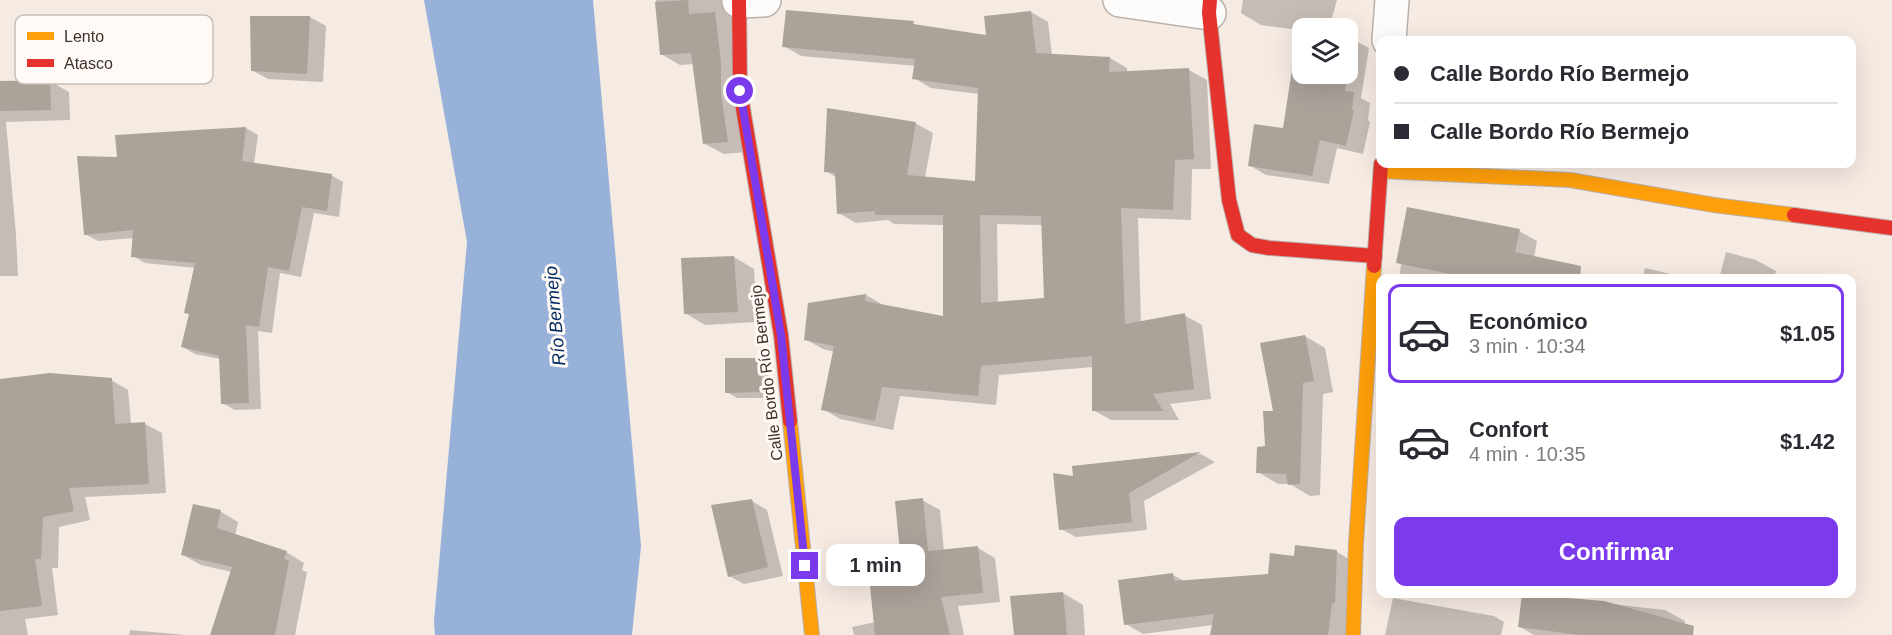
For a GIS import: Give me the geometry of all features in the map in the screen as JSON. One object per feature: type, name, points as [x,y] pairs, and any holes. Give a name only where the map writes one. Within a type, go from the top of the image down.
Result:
[{"type":"street","points":[[739,0],[764,0]]},
{"type":"street","name":"Calle Bordo Río Bermejo","points":[[739,0],[740,91],[781,335],[812,635]]},
{"type":"street","points":[[1120,0],[1210,7],[1229,200],[1238,235],[1252,245],[1269,248],[1375,256]]},
{"type":"street","points":[[1389,36],[1392,0]]},
{"type":"street","points":[[1353,635],[1356,543],[1381,168]]},
{"type":"street","points":[[1396,168],[1570,180],[1714,206],[1892,228]]},
{"type":"water","name":"Río Bermejo","points":[[424,0],[593,0],[641,546],[632,635],[435,635],[434,621],[467,242]]},
{"type":"building","points":[[688,0],[689,14],[715,12],[721,62],[721,94],[728,142],[703,144],[691,53],[660,55],[655,2]]},
{"type":"building","points":[[786,10],[914,21],[913,24],[986,35],[984,16],[1031,11],[1036,53],[1110,57],[1109,72],[1189,68],[1194,159],[1175,160],[1173,210],[1121,208],[1125,324],[1185,313],[1194,389],[1153,394],[1163,411],[1092,411],[1092,356],[981,366],[978,396],[882,387],[875,421],[821,410],[834,346],[804,340],[808,303],[866,294],[865,301],[943,316],[943,215],[875,215],[875,211],[837,214],[835,173],[824,172],[827,108],[916,122],[907,175],[975,181],[978,88],[912,79],[915,59],[782,47]],"holes":[[[980,215],[1041,216],[1044,298],[981,303]]]},
{"type":"building","points":[[250,16],[310,16],[307,74],[251,71]]},
{"type":"building","points":[[1292,69],[1292,84],[1346,84],[1345,91],[1354,92],[1352,110],[1354,111],[1346,146],[1320,140],[1312,176],[1248,166],[1254,124],[1283,128]]},
{"type":"building","points":[[0,81],[15,81],[15,84],[50,84],[51,110],[0,111]]},
{"type":"building","points":[[246,127],[242,161],[332,174],[327,211],[302,207],[289,271],[268,267],[259,327],[246,325],[249,403],[221,404],[219,356],[181,347],[189,314],[184,313],[195,263],[131,257],[133,230],[84,235],[77,156],[117,157],[115,135]]},
{"type":"building","points":[[1407,207],[1520,229],[1515,252],[1581,266],[1580,274],[1450,274],[1396,263]]},
{"type":"building","points":[[734,256],[738,312],[684,314],[681,258]]},
{"type":"building","points":[[1305,335],[1314,381],[1303,383],[1300,484],[1288,485],[1286,474],[1256,473],[1257,447],[1265,446],[1263,411],[1273,411],[1260,343]]},
{"type":"building","points":[[725,358],[761,358],[762,392],[725,393]]},
{"type":"building","points":[[50,373],[112,378],[115,424],[145,422],[149,484],[69,488],[74,511],[43,517],[41,559],[35,559],[42,606],[0,611],[0,379]]},
{"type":"building","points":[[1201,452],[1129,493],[1132,522],[1059,530],[1053,473],[1073,476],[1072,466]]},
{"type":"building","points":[[923,498],[928,551],[978,546],[983,593],[941,597],[950,635],[875,635],[867,556],[900,553],[895,501]]},
{"type":"building","points":[[752,499],[768,567],[728,577],[711,505]]},
{"type":"building","points":[[193,504],[221,510],[217,528],[287,551],[284,559],[289,561],[275,635],[210,635],[232,567],[181,555]]},
{"type":"building","points":[[1295,545],[1337,550],[1335,603],[1332,603],[1328,635],[1210,635],[1214,614],[1124,625],[1118,580],[1173,573],[1174,581],[1268,574],[1270,553],[1294,556]]},
{"type":"building","points":[[1063,592],[1067,635],[1014,635],[1010,596]]},
{"type":"building","points":[[1522,598],[1604,601],[1694,626],[1693,635],[1580,635],[1518,627]]},
{"type":"traffic: slow","points":[[1381,171],[1570,180],[1714,205],[1794,215]]},
{"type":"traffic: slow","points":[[1353,635],[1356,543],[1374,266]]},
{"type":"traffic: slow","points":[[790,421],[812,635]]},
{"type":"traffic: jam","points":[[739,0],[740,91],[781,335],[790,421]]},
{"type":"traffic: jam","points":[[1210,0],[1209,13],[1229,200],[1238,235],[1252,245],[1269,248],[1375,256]]},
{"type":"traffic: jam","points":[[1374,266],[1381,168]]},
{"type":"traffic: jam","points":[[1794,215],[1892,228]]},
{"type":"route","points":[[740,91],[781,335],[805,566]]}]
